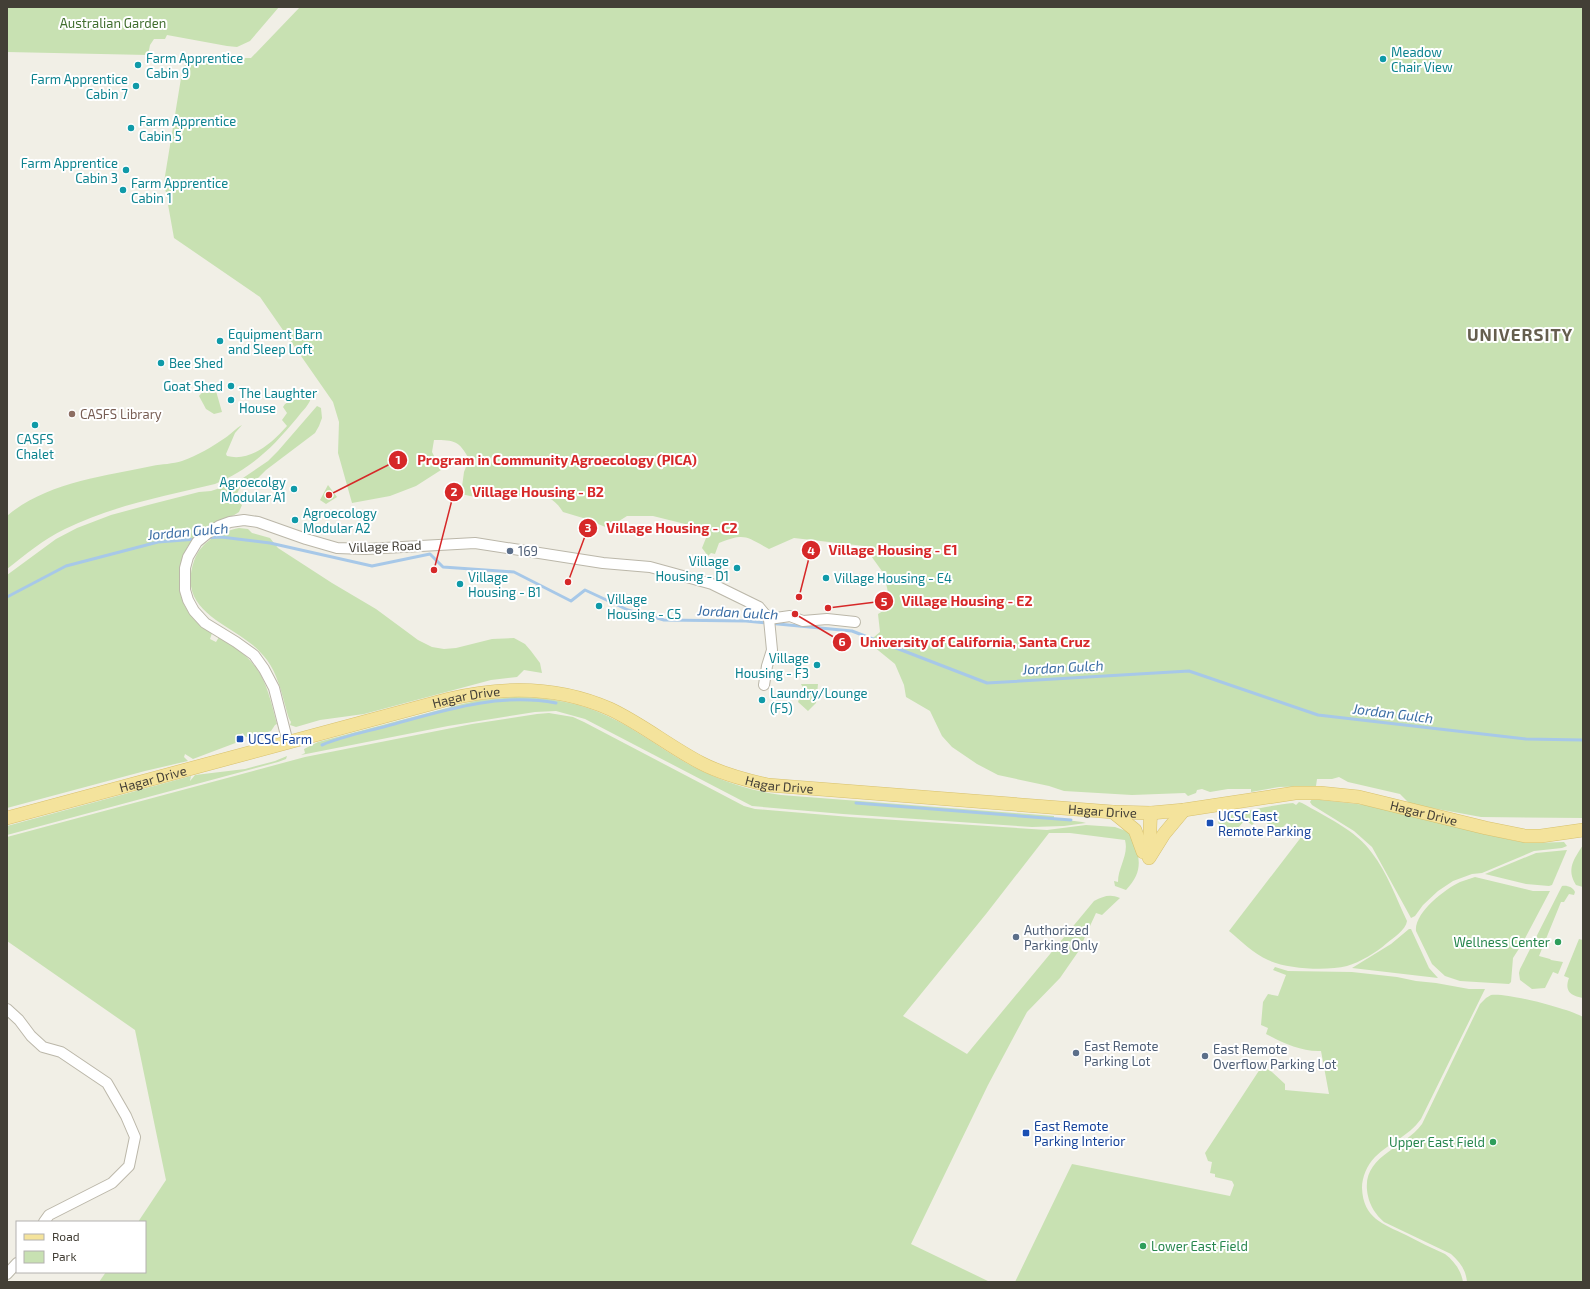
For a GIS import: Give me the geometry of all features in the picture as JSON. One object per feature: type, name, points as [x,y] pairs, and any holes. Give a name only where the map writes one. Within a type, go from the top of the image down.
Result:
[{"type":"main road","name":"Hagar Drive","points":[[7,818],[476,693],[502,690],[535,690],[571,696],[611,709],[702,763],[751,782],[784,787],[1113,812],[1151,813],[1184,810],[1295,793],[1320,793],[1358,797],[1524,836],[1542,836],[1583,830]]},
{"type":"main road","points":[[1146,855],[1184,810]]},
{"type":"main road","points":[[1113,812],[1135,830],[1146,855]]},
{"type":"main road","points":[[1146,855],[1151,842],[1149,836],[1151,813]]},
{"type":"street","name":"Village Road","points":[[288,743],[274,688],[264,669],[254,655],[205,623],[194,611],[185,590],[185,568],[188,557],[197,542],[219,526],[230,522],[244,520],[258,522],[337,548],[366,549],[476,543],[602,562],[650,567],[712,584],[759,607],[769,619]]},
{"type":"street","points":[[764,685],[767,666],[772,650],[769,619],[790,616],[803,621],[827,620],[856,622]]},
{"type":"street","points":[[7,1009],[19,1020],[31,1036],[42,1047],[61,1052],[107,1083],[126,1116],[135,1137],[129,1166],[112,1183],[49,1215],[45,1221]]},
{"type":"street","points":[[7,1274],[16,1264]]},
{"type":"green space","name":"Australian Garden","points":[[7,7],[279,7],[250,41],[237,47],[167,35],[165,39],[154,39],[150,45],[148,55],[7,52]]},
{"type":"green space","points":[[300,7],[1583,7],[1583,818],[1481,817],[1410,804],[1400,794],[1348,782],[1339,777],[1332,779],[1317,779],[1316,786],[1279,787],[1251,792],[1251,789],[1228,789],[1210,792],[1202,789],[1197,790],[1196,793],[1188,796],[1185,793],[1132,795],[1064,791],[1049,786],[998,775],[977,764],[952,747],[942,736],[930,711],[906,697],[904,685],[895,664],[868,642],[880,632],[878,614],[891,606],[884,574],[864,546],[794,538],[769,549],[745,537],[740,537],[719,543],[715,554],[711,553],[708,556],[702,548],[706,538],[695,532],[689,525],[653,516],[627,516],[608,528],[563,512],[551,500],[545,497],[517,496],[493,491],[484,499],[461,494],[464,472],[469,459],[459,445],[447,440],[434,440],[432,452],[441,470],[416,486],[390,496],[352,503],[338,453],[339,422],[333,402],[260,297],[174,238],[164,182],[183,66],[215,58],[251,58]]},
{"type":"green space","points":[[207,387],[216,391],[222,412],[214,414],[206,409],[199,396]]},
{"type":"green space","points":[[306,391],[312,395],[306,408],[288,429],[260,457],[240,471],[215,484],[138,502],[83,521],[50,538],[7,569],[7,516],[22,505],[57,488],[76,482],[114,473],[182,461],[210,448],[242,425],[235,433],[226,454],[227,456],[236,457],[253,454],[268,445],[287,426],[282,420],[287,413],[283,407],[285,404]]},
{"type":"green space","points":[[317,406],[321,408],[322,418],[315,433],[266,470],[252,484],[250,485],[243,482],[234,499],[242,505],[239,512],[210,525],[201,531],[187,548],[182,559],[180,570],[180,592],[189,613],[212,633],[210,639],[216,642],[219,637],[245,655],[253,664],[265,683],[277,724],[271,731],[264,733],[256,732],[247,737],[244,736],[243,733],[239,735],[240,739],[237,740],[238,742],[193,759],[185,754],[184,757],[188,761],[7,808],[7,575],[56,539],[77,528],[111,515],[199,492],[211,491],[240,480],[268,461]]},
{"type":"green space","points":[[328,485],[337,497],[326,504],[320,500]]},
{"type":"green space","points":[[239,528],[248,529],[252,533],[270,538],[278,548],[376,609],[418,640],[432,647],[444,649],[456,648],[492,639],[514,638],[525,644],[531,651],[540,663],[542,673],[524,670],[517,677],[491,680],[364,714],[320,720],[296,727],[290,725],[291,722],[278,682],[267,660],[252,645],[205,611],[197,602],[192,590],[191,577],[194,561],[201,548],[212,538]]},
{"type":"green space","points":[[801,684],[818,684],[816,703],[808,711],[798,702],[803,688]]},
{"type":"green space","points":[[515,697],[556,700],[596,711],[630,728],[706,773],[730,783],[768,793],[1054,816],[1054,819],[1086,823],[1064,826],[1032,827],[752,806],[585,719],[556,711],[535,712],[448,726],[301,755],[305,753],[304,749],[318,742],[462,704],[480,700]]},
{"type":"green space","points":[[549,713],[573,717],[744,806],[755,809],[1047,830],[1086,825],[1115,827],[1132,833],[1137,849],[1139,863],[1136,876],[1126,890],[1115,886],[1114,881],[1118,882],[1118,877],[1125,856],[1125,840],[1070,833],[1049,833],[986,914],[903,1016],[967,1054],[1094,901],[1107,896],[1120,898],[1102,915],[1096,913],[1078,952],[1060,978],[1027,1012],[988,1085],[911,1244],[990,1282],[99,1282],[105,1273],[146,1273],[146,1221],[139,1221],[166,1180],[135,1030],[7,941],[7,837],[305,757],[472,724]]},
{"type":"green space","points":[[287,756],[286,759],[278,762],[7,835],[7,826],[191,776],[190,781],[195,775],[245,769],[275,761]]},
{"type":"green space","points":[[1312,799],[1366,805],[1516,841],[1532,843],[1564,842],[1567,846],[1562,848],[1534,851],[1482,873],[1472,874],[1453,881],[1438,891],[1423,905],[1415,916],[1411,918],[1372,847],[1354,831],[1312,805],[1310,802]]},
{"type":"green space","points":[[1299,802],[1358,837],[1382,869],[1407,921],[1402,931],[1378,950],[1362,960],[1347,966],[1318,969],[1276,963],[1257,954],[1229,931],[1302,836],[1287,823],[1279,831],[1259,818],[1252,825],[1245,820],[1230,837],[1220,832],[1218,820],[1255,809],[1293,803],[1296,805]]},
{"type":"green space","points":[[1583,845],[1583,887],[1576,885],[1571,869],[1574,860]]},
{"type":"green space","points":[[1567,850],[1552,885],[1549,886],[1526,884],[1485,874],[1536,853]]},
{"type":"green space","points":[[1475,877],[1533,891],[1550,891],[1513,958],[1511,982],[1509,984],[1460,981],[1445,976],[1432,964],[1416,931],[1420,917],[1432,902],[1454,885]]},
{"type":"green space","points":[[1562,886],[1570,887],[1575,892],[1574,895],[1569,894],[1564,902],[1561,902],[1539,956],[1563,962],[1558,974],[1553,972],[1545,988],[1532,989],[1520,980],[1520,969]]},
{"type":"green space","points":[[1411,929],[1429,968],[1438,978],[1352,968],[1391,944]]},
{"type":"green space","points":[[1579,939],[1583,940],[1583,998],[1575,996],[1568,990],[1567,986],[1569,978],[1564,976]]},
{"type":"green space","points":[[1275,967],[1288,971],[1352,972],[1397,977],[1469,989],[1485,989],[1421,1119],[1411,1130],[1372,1160],[1367,1167],[1362,1184],[1363,1198],[1366,1206],[1376,1219],[1445,1254],[1457,1266],[1463,1282],[1015,1282],[1072,1164],[1230,1196],[1234,1185],[1232,1181],[1215,1177],[1215,1174],[1210,1173],[1212,1162],[1208,1161],[1205,1153],[1262,1066],[1272,1072],[1285,1084],[1285,1090],[1329,1094],[1321,1051],[1307,1050],[1286,1044],[1266,1034],[1268,1028],[1261,1025],[1263,1002],[1268,994],[1278,996],[1286,975],[1273,970]]},
{"type":"green space","name":"Upper East Field","points":[[1491,995],[1509,996],[1537,1002],[1583,1017],[1583,1282],[1467,1282],[1462,1266],[1451,1254],[1384,1222],[1378,1216],[1369,1200],[1367,1182],[1370,1172],[1376,1162],[1414,1133],[1422,1124],[1480,1004]]},
{"type":"waterway","name":"Jordan Gulch","points":[[206,538],[221,537],[270,543],[372,566],[430,554],[443,567],[514,572],[571,601],[585,590],[628,610],[664,620],[746,621],[852,631],[987,683],[1189,671],[1318,715],[1526,739],[1583,740]]},
{"type":"waterway","name":"Jordan Gulch","points":[[7,597],[66,566],[158,542],[197,539]]},
{"type":"waterway","points":[[322,745],[354,734],[449,709],[492,701],[534,700],[556,703]]},
{"type":"waterway","points":[[856,803],[1071,820]]},
{"type":"place","name":"Meadow Chair View","points":[[1383,59]]},
{"type":"place","name":"Farm Apprentice Cabin 9","points":[[138,65]]},
{"type":"place","name":"Farm Apprentice Cabin 7","points":[[136,86]]},
{"type":"place","name":"Farm Apprentice Cabin 5","points":[[131,128]]},
{"type":"place","name":"Farm Apprentice Cabin 3","points":[[126,170]]},
{"type":"place","name":"Farm Apprentice Cabin 1","points":[[123,190]]},
{"type":"place","name":"Equipment Barn and Sleep Loft","points":[[220,341]]},
{"type":"place","name":"Bee Shed","points":[[161,363]]},
{"type":"place","name":"Goat Shed","points":[[231,386]]},
{"type":"place","name":"The Laughter House","points":[[231,400]]},
{"type":"place","name":"CASFS Library","points":[[72,414]]},
{"type":"place","name":"CASFS Chalet","points":[[35,425]]},
{"type":"place","name":"Agroecolgy Modular A1","points":[[294,489]]},
{"type":"place","name":"Program in Community Agroecology (PICA)","points":[[329,495]]},
{"type":"place","name":"Agroecology Modular A2","points":[[295,520]]},
{"type":"place","name":"169","points":[[510,551]]},
{"type":"place","name":"Village Housing - D1","points":[[737,568]]},
{"type":"place","name":"Village Housing - B2","points":[[434,570]]},
{"type":"place","name":"Village Housing - E4","points":[[826,578]]},
{"type":"place","name":"Village Housing - C2","points":[[568,582]]},
{"type":"place","name":"Village Housing - B1","points":[[460,584]]},
{"type":"place","name":"Village Housing - E1","points":[[799,597]]},
{"type":"place","name":"Village Housing - C5","points":[[599,606]]},
{"type":"place","name":"Village Housing - E2","points":[[828,608]]},
{"type":"place","name":"University of California, Santa Cruz","points":[[795,614]]},
{"type":"place","name":"Village Housing - F3","points":[[817,665]]},
{"type":"place","name":"Laundry/Lounge (F5)","points":[[762,700]]},
{"type":"place","name":"UCSC Farm","points":[[240,739]]},
{"type":"place","name":"UCSC East Remote Parking","points":[[1210,823]]},
{"type":"place","name":"Authorized Parking Only","points":[[1016,937]]},
{"type":"place","name":"Wellness Center","points":[[1558,942]]},
{"type":"place","name":"East Remote Parking Lot","points":[[1076,1053]]},
{"type":"place","name":"East Remote Overflow Parking Lot","points":[[1205,1056]]},
{"type":"place","name":"East Remote Parking Interior","points":[[1026,1133]]},
{"type":"place","name":"Upper East Field","points":[[1493,1142]]},
{"type":"place","name":"Lower East Field","points":[[1143,1246]]},
{"type":"district","name":"UNIVERSITY","points":[[1520,334]]}]
